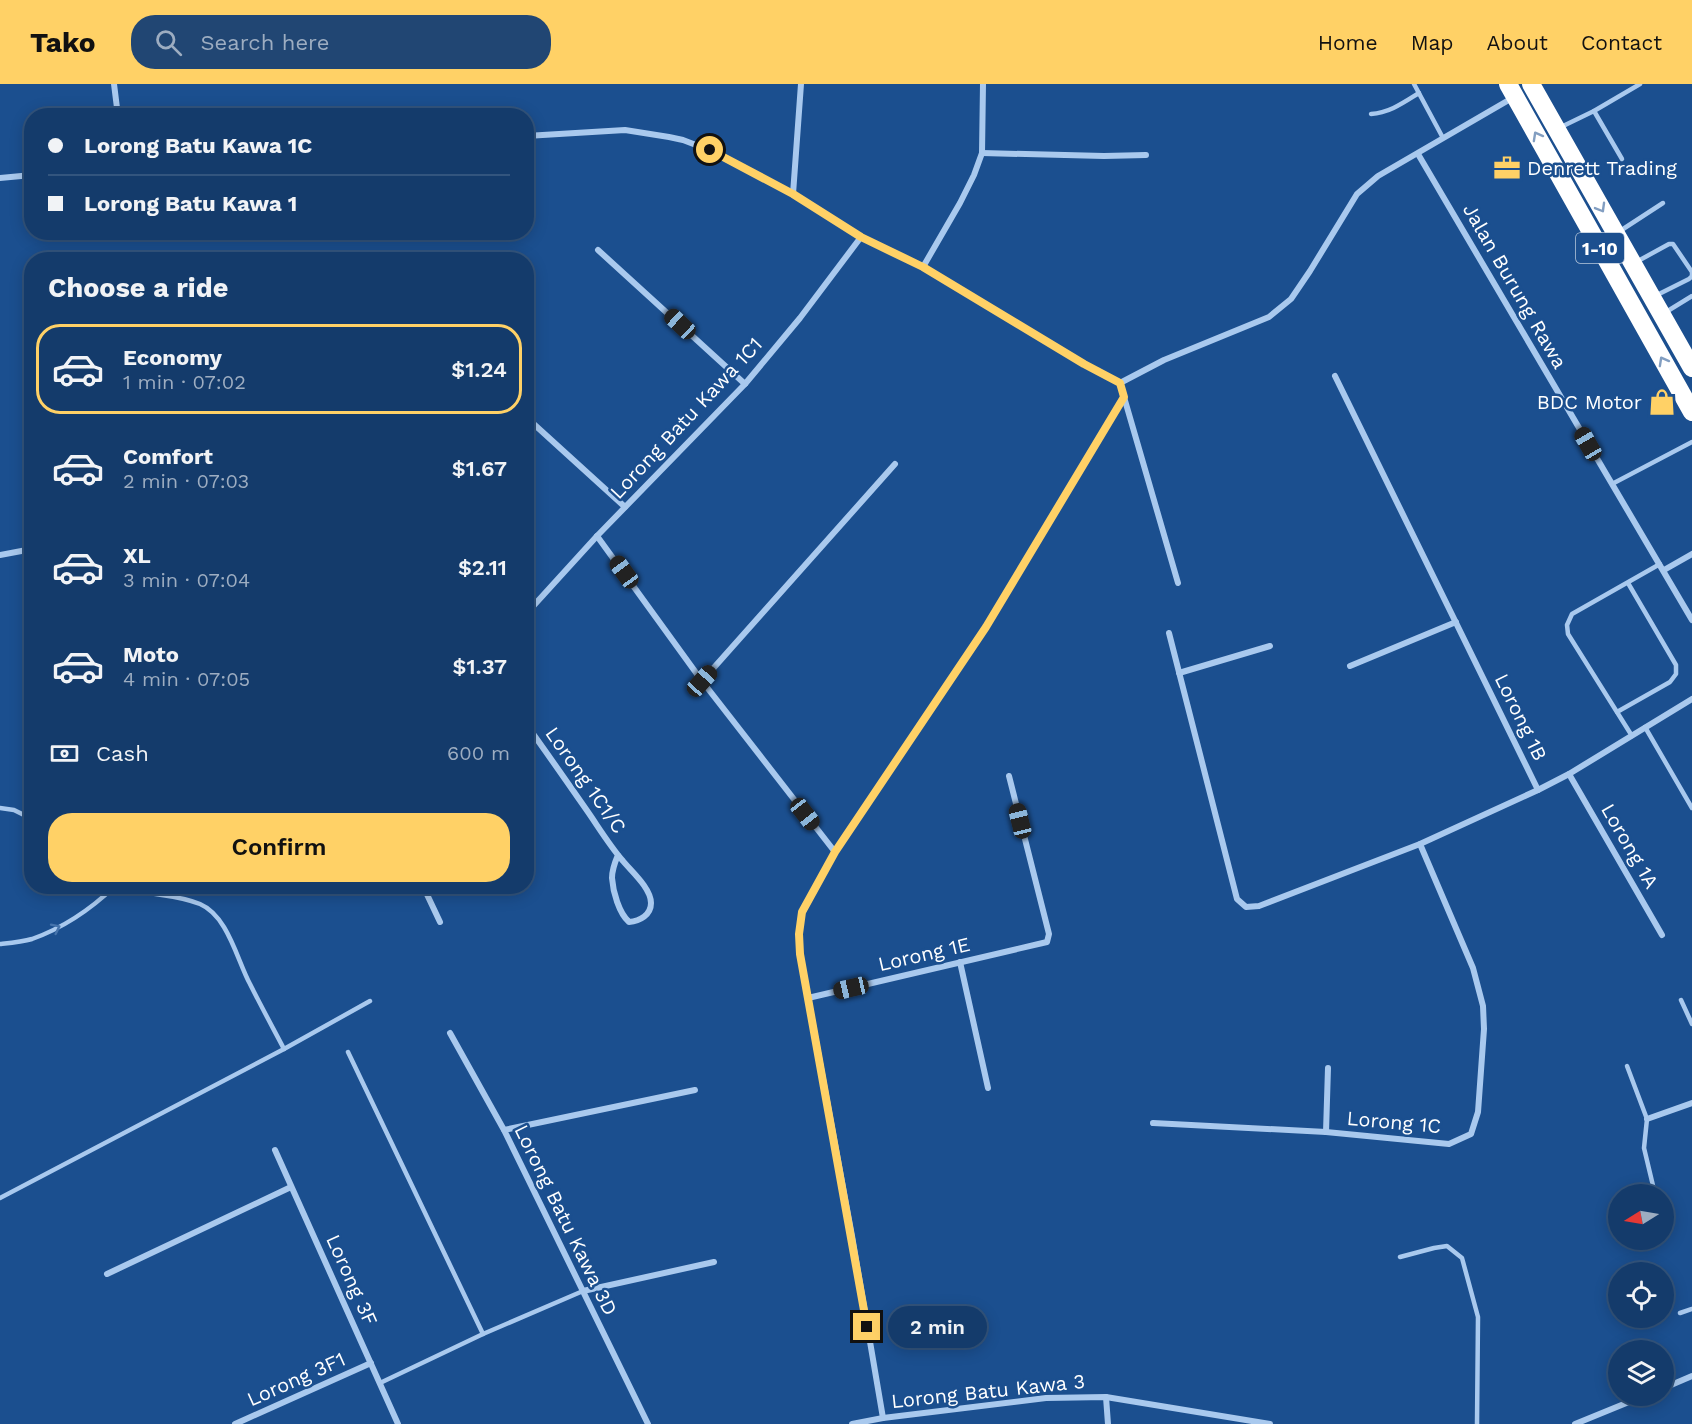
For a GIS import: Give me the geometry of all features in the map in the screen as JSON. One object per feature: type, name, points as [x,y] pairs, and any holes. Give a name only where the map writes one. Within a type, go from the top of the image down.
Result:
[{"type":"highway","name":"1-10","points":[[1531,84],[1692,368]]},
{"type":"highway","name":"1-10","points":[[1511,91],[1692,412]]},
{"type":"street","points":[[114,84],[117,108]]},
{"type":"street","points":[[793,194],[801,84]]},
{"type":"street","points":[[923,267],[960,203],[982,153],[983,84]]},
{"type":"street","points":[[1120,383],[1164,360],[1269,317],[1291,299],[1357,194],[1378,176],[1418,154],[1511,91]]},
{"type":"street","points":[[534,136],[625,130],[669,136],[710,150],[793,194],[861,237],[923,267],[1084,364],[1120,383],[1178,583]]},
{"type":"street","points":[[982,153],[1146,155]]},
{"type":"street","name":"Jalan Burung Rawa","points":[[1418,154],[1692,620]]},
{"type":"street","points":[[0,178],[24,176]]},
{"type":"street","name":"Lorong Batu Kawa 1C1","points":[[534,605],[597,536],[745,384],[800,318],[861,237]]},
{"type":"street","points":[[598,250],[745,384]]},
{"type":"street","name":"Lorong 1B","points":[[1179,673],[1237,899],[1246,907],[1259,906],[1420,844],[1538,790],[1335,376]]},
{"type":"street","points":[[883,1418],[800,954],[799,934],[802,912],[835,852],[986,627],[1124,397]]},
{"type":"street","points":[[534,424],[625,507]]},
{"type":"street","points":[[702,681],[894,464]]},
{"type":"street","points":[[597,536],[702,681],[835,852]]},
{"type":"street","points":[[0,555],[24,550]]},
{"type":"street","points":[[1664,570],[1692,554]]},
{"type":"street","points":[[1350,666],[1456,622]]},
{"type":"street","points":[[1169,633],[1179,673],[1270,646]]},
{"type":"street","points":[[1538,790],[1569,774],[1692,699]]},
{"type":"street","name":"Lorong 1C1/C","points":[[534,735],[618,855],[637,875],[647,891],[651,902],[648,912],[636,921],[629,922],[625,918],[616,896],[612,877],[618,855]]},
{"type":"street","name":"Lorong 1A","points":[[1569,774],[1662,935]]},
{"type":"street","name":"Lorong 1E","points":[[808,998],[1047,942],[1049,934],[1009,776]]},
{"type":"street","name":"Lorong 1C","points":[[1153,1123],[1326,1132],[1449,1144],[1471,1134],[1478,1112],[1484,1029],[1483,1006],[1473,968],[1420,844]]},
{"type":"street","points":[[427,894],[440,922]]},
{"type":"street","points":[[960,962],[988,1088]]},
{"type":"street","name":"Lorong Batu Kawa 3D","points":[[450,1033],[504,1130],[648,1424]]},
{"type":"street","points":[[1326,1132],[1328,1068]]},
{"type":"street","points":[[504,1130],[695,1090]]},
{"type":"street","points":[[1647,1119],[1692,1103]]},
{"type":"street","name":"Lorong 3F","points":[[275,1150],[398,1424]]},
{"type":"street","points":[[107,1275],[291,1186]]},
{"type":"street","points":[[583,1291],[714,1262]]},
{"type":"street","name":"Lorong 3F1","points":[[235,1424],[371,1363]]},
{"type":"street","points":[[1674,1384],[1692,1376]]},
{"type":"street","points":[[1106,1397],[1108,1424]]},
{"type":"street","name":"Lorong Batu Kawa 3","points":[[852,1424],[883,1418],[1046,1398],[1106,1397],[1270,1424]]},
{"type":"street","points":[[1575,1424],[1619,1406]]},
{"type":"lane","points":[[1414,84],[1443,138]]},
{"type":"lane","points":[[1556,129],[1594,111],[1640,84]]},
{"type":"lane","points":[[1371,114],[1393,109],[1419,93]]},
{"type":"lane","points":[[1594,111],[1622,159]]},
{"type":"lane","points":[[1616,234],[1664,202]]},
{"type":"lane","points":[[1632,264],[1673,244],[1692,272],[1689,279],[1652,298]]},
{"type":"lane","points":[[1662,315],[1692,296]]},
{"type":"lane","points":[[1612,484],[1692,442]]},
{"type":"lane","points":[[1632,736],[1568,634],[1567,625],[1572,614],[1660,564]]},
{"type":"lane","points":[[1617,712],[1670,682],[1676,674],[1676,665],[1628,583]]},
{"type":"lane","points":[[1646,727],[1692,808]]},
{"type":"lane","points":[[0,808],[14,810],[24,815]]},
{"type":"lane","points":[[0,944],[30,940],[60,927],[106,894]]},
{"type":"lane","points":[[153,894],[179,897],[202,905],[217,917],[284,1049]]},
{"type":"lane","points":[[0,1198],[284,1049],[370,1000]]},
{"type":"lane","points":[[1681,1000],[1692,1024]]},
{"type":"lane","points":[[348,1052],[483,1334]]},
{"type":"lane","points":[[1627,1066],[1647,1119],[1644,1148],[1653,1184]]},
{"type":"lane","points":[[1400,1257],[1447,1246],[1462,1258],[1478,1317],[1477,1424]]},
{"type":"lane","points":[[380,1383],[483,1334],[583,1291]]},
{"type":"lane","points":[[1680,1313],[1692,1309]]},
{"type":"place","name":"Denrett Trading","points":[[1507,168]]},
{"type":"place","name":"BDC Motor","points":[[1662,402]]},
{"type":"route","points":[[710,150],[793,194],[861,237],[923,267],[1084,364],[1120,383],[1124,397],[986,627],[835,852],[802,912],[799,934],[800,954],[867,1327]]}]
